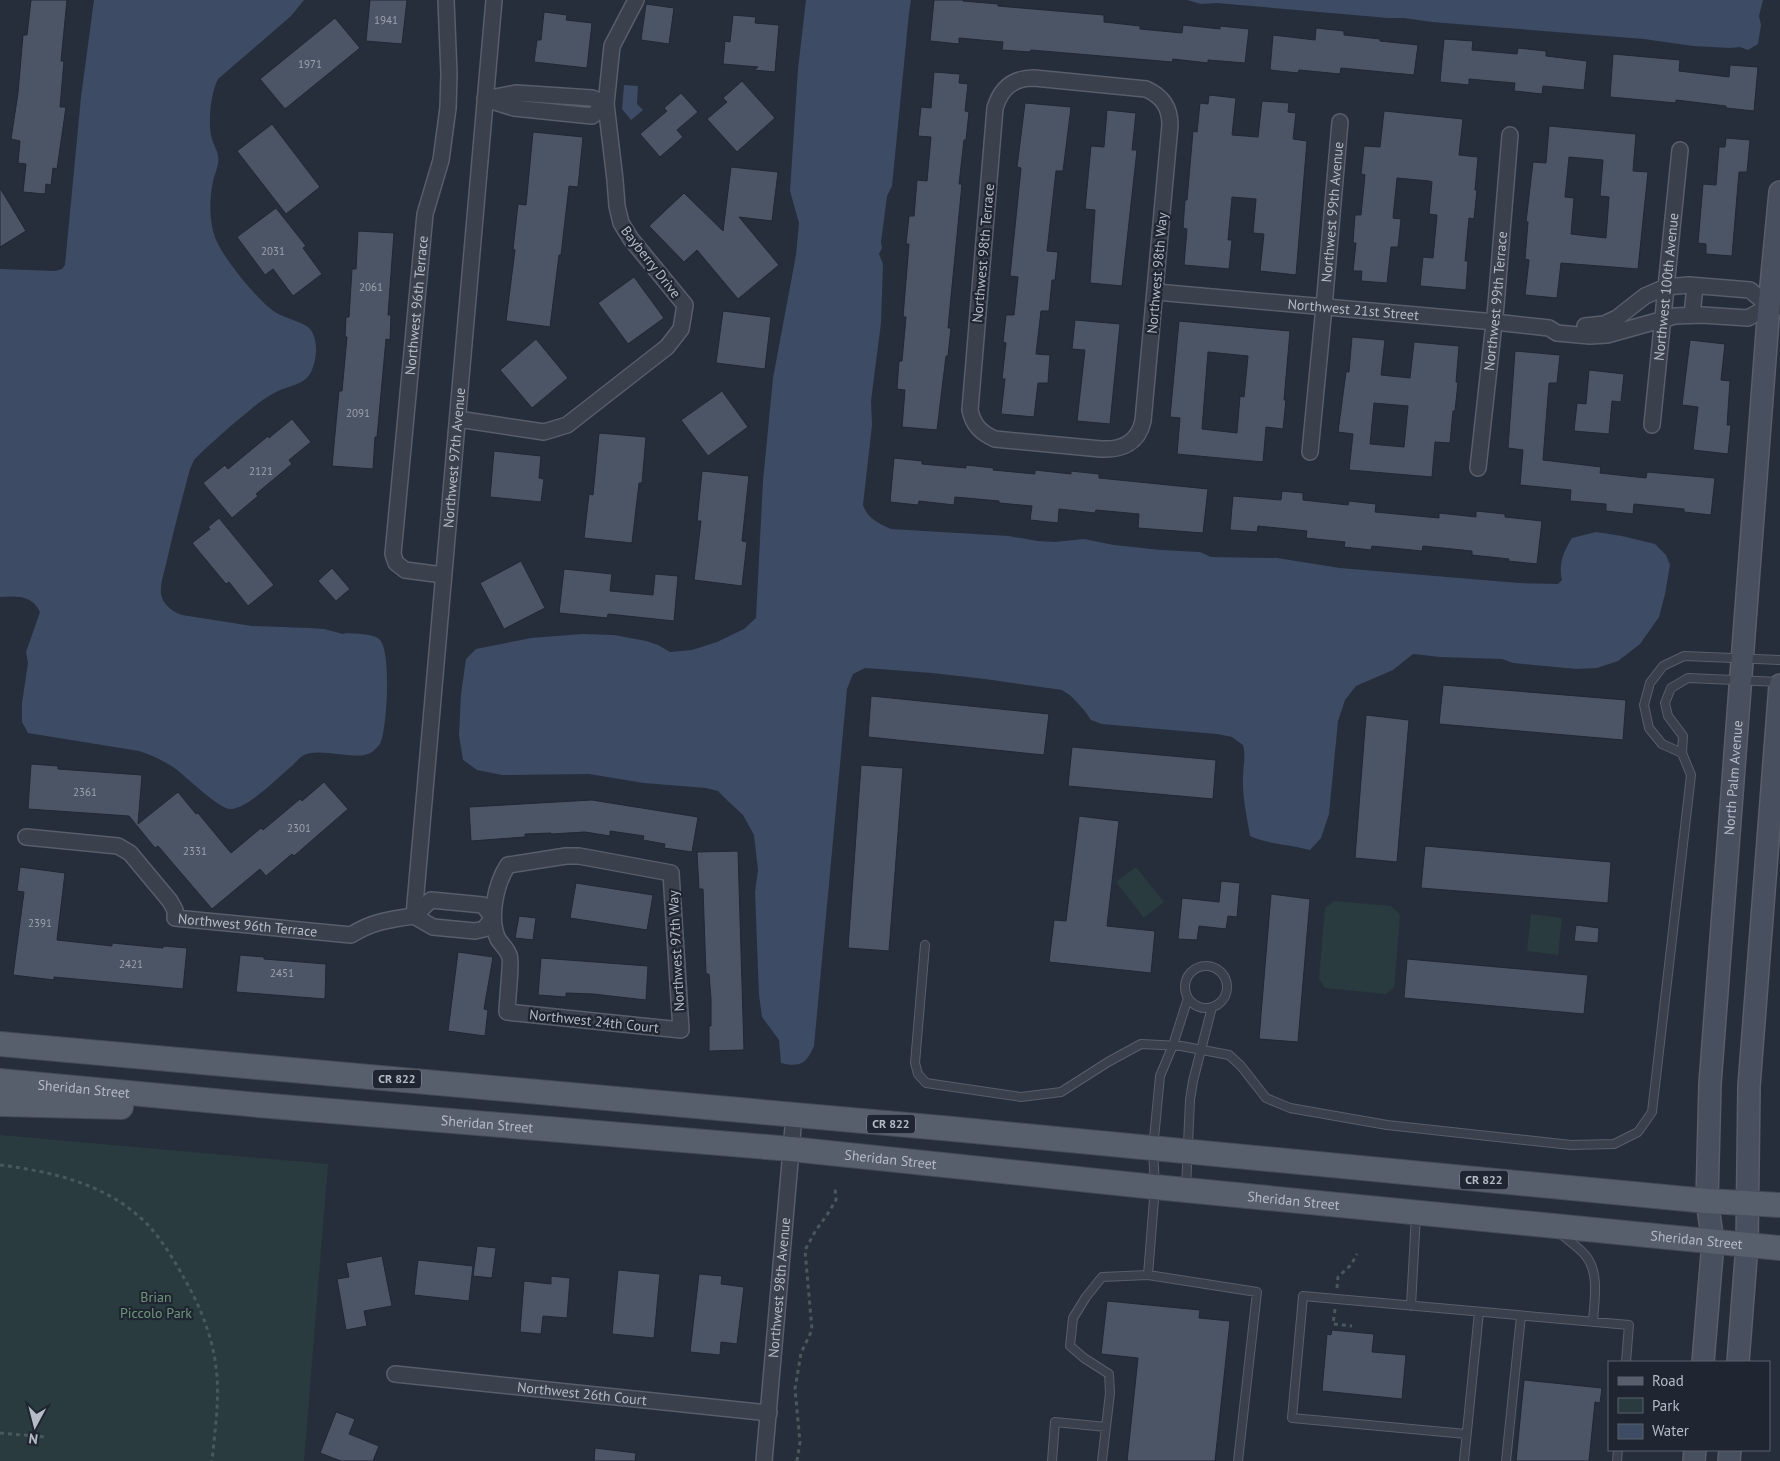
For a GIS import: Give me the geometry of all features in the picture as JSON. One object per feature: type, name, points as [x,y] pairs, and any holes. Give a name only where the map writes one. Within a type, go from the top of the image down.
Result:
[{"type":"main road","name":"North Palm Avenue","points":[[1703,1361],[1713,1242],[1706,1201],[1710,1084],[1740,681],[1774,307],[1780,192]]},
{"type":"main road","points":[[1738,1361],[1747,1245],[1750,1086],[1780,684]]},
{"type":"main road","name":"CR 822","points":[[0,1044],[953,1129],[1706,1201],[1780,1205]]},
{"type":"main road","name":"Sheridan Street","points":[[0,1081],[791,1150],[1780,1248]]},
{"type":"main road","points":[[0,1104],[116,1107],[258,1105]]},
{"type":"street","name":"Northwest 96th Terrace","points":[[443,575],[405,570],[396,563],[393,554],[425,214],[441,160],[448,108],[449,74],[446,0]]},
{"type":"street","name":"Northwest 97th Avenue","points":[[414,916],[494,0]]},
{"type":"street","name":"Bayberry Drive","points":[[458,419],[544,432],[567,425],[667,347],[681,329],[685,305],[630,239],[621,223],[617,206],[606,104],[612,46],[636,0]]},
{"type":"street","name":"Northwest 98th Way","points":[[1012,83],[1021,79],[1034,78],[1136,87],[1153,92],[1163,100],[1168,109],[1170,120],[1143,421],[1139,434],[1130,443]]},
{"type":"street","name":"Northwest 98th Terrace","points":[[1012,83],[1001,92],[995,108],[969,405],[971,416],[977,428],[990,437],[1002,440],[1111,450],[1130,443]]},
{"type":"street","points":[[486,99],[514,108],[592,116],[606,104]]},
{"type":"street","name":"Northwest 99th Avenue","points":[[1310,452],[1340,122]]},
{"type":"street","name":"Northwest 99th Terrace","points":[[1478,468],[1495,322],[1510,135]]},
{"type":"street","name":"Northwest 100th Avenue","points":[[1652,425],[1680,150]]},
{"type":"street","points":[[1692,315],[1695,286]]},
{"type":"street","name":"Northwest 21st Street","points":[[1549,328],[1558,324],[1591,326],[1604,324],[1617,318],[1645,296],[1666,287],[1695,286],[1750,290],[1774,307]]},
{"type":"street","name":"Northwest 21st Street","points":[[1156,292],[1495,322],[1549,328],[1557,333],[1590,336],[1607,335],[1663,319],[1692,315],[1748,318],[1774,307]]},
{"type":"street","name":"Northwest 96th Terrace","points":[[26,837],[118,846],[130,853],[170,901],[175,910],[175,918],[351,935],[366,926],[380,921],[414,916]]},
{"type":"street","name":"Northwest 97th Way","points":[[492,918],[495,899],[508,865],[566,856],[580,856],[671,873],[681,1030]]},
{"type":"street","points":[[431,900],[483,905],[492,918],[484,929],[475,931],[433,927],[414,916],[431,900]]},
{"type":"street","name":"Northwest 24th Court","points":[[492,918],[498,938],[510,956],[507,1012],[681,1030]]},
{"type":"street","name":"Northwest 98th Avenue","points":[[764,1461],[794,1116]]},
{"type":"street","name":"Northwest 26th Court","points":[[395,1374],[769,1412]]},
{"type":"lane","points":[[1682,753],[1662,744],[1649,728],[1644,705],[1650,683],[1663,666],[1684,656],[1780,660]]},
{"type":"lane","points":[[925,945],[915,1063],[918,1074],[926,1083],[1021,1097],[1061,1092],[1108,1062],[1141,1044],[1172,1045],[1229,1055],[1241,1066],[1266,1098],[1290,1108],[1306,1112],[1386,1125],[1571,1145],[1614,1144],[1638,1132],[1652,1112],[1656,1085],[1691,775],[1682,753],[1683,736],[1668,716],[1665,703],[1672,688],[1688,678],[1780,684]]},
{"type":"lane","points":[[1203,966],[1214,967],[1225,978],[1227,992],[1223,1000],[1212,1007],[1203,1008],[1196,1006],[1188,998],[1184,989],[1188,975],[1197,968],[1203,966]]},
{"type":"lane","points":[[1148,1275],[1155,1187],[1153,1149],[1160,1076],[1188,998]]},
{"type":"lane","points":[[1185,1190],[1190,1100],[1212,1007]]},
{"type":"lane","points":[[1411,1306],[1416,1213]]},
{"type":"lane","points":[[1551,1226],[1586,1256],[1593,1270],[1595,1284],[1593,1322]]},
{"type":"lane","points":[[1102,1461],[1110,1393],[1109,1374],[1084,1358],[1070,1346],[1073,1318],[1086,1297],[1102,1277],[1148,1275],[1257,1292],[1238,1461]]},
{"type":"lane","points":[[1466,1434],[1292,1418],[1303,1296],[1629,1325],[1626,1361]]},
{"type":"lane","points":[[1464,1461],[1479,1312]]},
{"type":"lane","points":[[1506,1461],[1521,1316]]},
{"type":"lane","points":[[1052,1461],[1055,1422],[1106,1427]]},
{"type":"path","points":[[0,1165],[53,1174],[80,1182],[100,1191],[132,1210],[149,1226],[162,1244],[176,1264],[196,1300],[214,1350],[217,1393],[212,1461]]},
{"type":"path","points":[[797,1461],[800,1442],[795,1389],[801,1353],[812,1330],[805,1250],[836,1200],[835,1187]]},
{"type":"path","points":[[1352,1326],[1334,1324],[1338,1278],[1357,1254]]},
{"type":"path","points":[[0,1433],[46,1437]]},
{"type":"green space","points":[[1136,867],[1164,902],[1144,918],[1116,882]]},
{"type":"green space","points":[[1334,901],[1391,906],[1400,915],[1394,987],[1386,994],[1325,988],[1319,979],[1325,908]]},
{"type":"green space","points":[[1531,914],[1562,918],[1558,955],[1527,951]]},
{"type":"green space","name":"Brian Piccolo Park","points":[[0,1135],[328,1164],[304,1461],[0,1461]]},
{"type":"water","points":[[94,0],[304,0],[291,16],[218,79],[212,98],[210,122],[218,166],[212,189],[210,212],[214,236],[221,250],[243,280],[268,307],[306,326],[312,332],[316,343],[315,361],[311,372],[305,380],[270,395],[233,424],[194,460],[172,537],[161,594],[169,608],[182,615],[252,626],[324,629],[343,634],[363,634],[376,637],[383,646],[386,658],[385,724],[380,744],[372,752],[358,756],[320,753],[304,755],[255,798],[231,809],[219,804],[173,767],[148,754],[28,733],[22,722],[22,703],[28,663],[26,652],[40,612],[33,602],[23,598],[0,597],[0,269],[55,271],[62,269],[65,265],[81,97]]},
{"type":"water","points":[[806,0],[911,0],[892,186],[887,196],[881,242],[882,248],[879,254],[883,264],[881,323],[871,401],[872,425],[863,505],[868,514],[878,522],[891,529],[1008,536],[1054,542],[1084,539],[1114,545],[1200,552],[1211,557],[1277,558],[1340,568],[1519,583],[1558,584],[1562,580],[1561,569],[1566,548],[1572,538],[1596,532],[1655,544],[1666,555],[1670,565],[1659,617],[1640,644],[1618,661],[1597,668],[1576,669],[1513,663],[1502,659],[1413,654],[1393,670],[1356,686],[1345,700],[1338,721],[1329,814],[1321,838],[1310,850],[1250,836],[1243,792],[1244,749],[1243,745],[1232,737],[1102,724],[1091,720],[1071,696],[1062,690],[932,673],[865,668],[853,674],[847,689],[814,1046],[809,1057],[802,1063],[793,1065],[781,1063],[779,1040],[762,1017],[759,995],[755,892],[758,870],[754,835],[743,815],[718,791],[706,788],[644,783],[589,774],[502,775],[477,770],[463,760],[459,735],[461,694],[466,659],[476,649],[531,638],[582,634],[614,635],[646,641],[670,652],[692,650],[717,642],[744,629],[756,618],[763,481],[773,378],[796,255],[799,223],[790,191],[798,69]]},
{"type":"water","points":[[1187,0],[1763,0],[1759,16],[1761,25],[1758,44],[1748,50],[1740,47],[1693,46],[1644,39],[1432,22],[1404,18],[1217,3],[1201,4]]},
{"type":"water","points":[[624,85],[638,86],[637,104],[643,110],[631,120],[622,109]]},
{"type":"building","points":[[31,0],[67,0],[61,61],[64,61],[60,107],[66,107],[57,169],[53,168],[51,185],[46,184],[45,194],[23,192],[26,164],[18,163],[20,141],[11,139],[18,93],[23,35],[27,35]]},
{"type":"building","points":[[370,0],[407,0],[402,44],[366,41]]},
{"type":"building","points":[[934,0],[963,0],[998,4],[998,6],[1104,15],[1104,22],[1140,26],[1140,29],[1182,33],[1183,25],[1220,29],[1220,26],[1249,29],[1245,63],[1208,60],[1208,63],[1173,59],[1172,62],[1031,50],[1030,52],[1002,50],[1003,42],[959,38],[959,44],[930,41]]},
{"type":"building","points":[[646,4],[674,8],[669,44],[641,40]]},
{"type":"building","points":[[544,12],[567,15],[566,20],[592,23],[587,68],[534,62],[537,40],[541,40]]},
{"type":"building","points":[[733,15],[756,17],[755,23],[779,25],[775,72],[754,70],[758,67],[723,64],[725,41],[730,42]]},
{"type":"building","points":[[335,18],[360,48],[285,109],[260,79]]},
{"type":"building","points":[[1316,28],[1344,31],[1344,35],[1380,39],[1380,41],[1418,45],[1414,75],[1341,68],[1340,74],[1299,70],[1298,73],[1270,70],[1273,35],[1315,40]]},
{"type":"building","points":[[1444,39],[1473,41],[1472,50],[1517,54],[1518,48],[1546,51],[1546,56],[1587,61],[1584,90],[1543,86],[1542,94],[1514,91],[1515,83],[1469,79],[1469,85],[1440,82]]},
{"type":"building","points":[[1613,54],[1680,60],[1679,71],[1729,77],[1730,65],[1758,67],[1754,111],[1676,100],[1676,103],[1610,97]]},
{"type":"building","points":[[934,72],[960,74],[959,83],[968,84],[965,111],[969,112],[959,184],[962,184],[948,328],[951,328],[937,430],[902,427],[905,390],[897,389],[906,317],[903,317],[909,244],[906,244],[909,216],[914,216],[917,180],[927,181],[931,137],[918,136],[921,107],[931,108]]},
{"type":"building","points":[[742,81],[775,118],[737,152],[707,119],[727,102],[723,98]]},
{"type":"building","points":[[681,93],[698,112],[677,130],[683,137],[660,157],[640,134],[667,111],[664,108]]},
{"type":"building","points":[[1209,95],[1236,98],[1232,135],[1258,137],[1262,101],[1289,103],[1288,112],[1296,113],[1293,139],[1307,141],[1296,275],[1260,271],[1264,234],[1253,233],[1256,199],[1232,197],[1228,240],[1232,240],[1229,269],[1184,265],[1187,229],[1183,228],[1193,131],[1197,132],[1200,103],[1208,104]]},
{"type":"building","points":[[1025,103],[1071,107],[1063,171],[1056,171],[1047,251],[1058,252],[1055,280],[1052,280],[1049,311],[1041,311],[1036,354],[1050,355],[1048,383],[1038,383],[1034,417],[1001,414],[1005,379],[1002,379],[1006,343],[1003,342],[1006,315],[1014,315],[1018,277],[1010,276],[1021,168],[1017,167]]},
{"type":"building","points":[[1107,110],[1136,113],[1132,150],[1137,150],[1122,286],[1090,283],[1095,210],[1085,209],[1091,146],[1104,147]]},
{"type":"building","points":[[1384,111],[1463,119],[1459,155],[1478,157],[1474,219],[1469,218],[1465,261],[1468,261],[1466,290],[1420,286],[1423,257],[1433,258],[1437,215],[1429,214],[1432,182],[1429,181],[1397,178],[1393,218],[1401,219],[1398,247],[1391,247],[1387,283],[1361,281],[1362,271],[1353,271],[1356,243],[1353,243],[1355,215],[1361,215],[1365,175],[1361,174],[1364,146],[1380,147]]},
{"type":"building","points":[[272,124],[320,187],[286,214],[237,151]]},
{"type":"building","points":[[1549,126],[1636,134],[1633,171],[1648,172],[1638,269],[1561,263],[1557,298],[1525,295],[1529,260],[1525,259],[1528,222],[1526,222],[1533,162],[1546,163]],"holes":[[[1569,157],[1603,160],[1600,196],[1609,197],[1606,238],[1571,234],[1574,198],[1565,197]]]},
{"type":"building","points":[[533,132],[583,137],[578,187],[569,186],[550,327],[506,321],[515,250],[513,249],[518,204],[526,205]]},
{"type":"building","points":[[1726,138],[1750,140],[1747,172],[1739,172],[1732,256],[1706,254],[1706,244],[1698,243],[1703,184],[1716,185],[1719,147],[1725,147]]},
{"type":"building","points":[[731,167],[778,172],[772,221],[739,217],[779,265],[738,299],[697,250],[684,262],[649,226],[684,193],[723,231]]},
{"type":"building","points":[[0,188],[26,231],[0,247]]},
{"type":"building","points":[[276,208],[306,246],[303,248],[322,274],[293,296],[273,269],[265,275],[237,237]]},
{"type":"building","points":[[358,231],[394,233],[388,315],[391,315],[390,340],[386,339],[373,469],[332,466],[339,391],[342,391],[347,337],[345,337],[346,317],[349,317],[352,269],[356,269]]},
{"type":"building","points":[[634,277],[664,318],[628,344],[598,303]]},
{"type":"building","points":[[723,311],[771,317],[765,369],[716,363]]},
{"type":"building","points":[[1075,320],[1120,324],[1110,424],[1077,421],[1085,350],[1072,349]]},
{"type":"building","points":[[1179,321],[1290,331],[1283,429],[1266,427],[1263,462],[1177,454],[1180,418],[1170,417]],"holes":[[[1208,352],[1248,356],[1244,397],[1240,396],[1237,433],[1202,429]]]},
{"type":"building","points":[[1352,337],[1385,340],[1381,375],[1410,378],[1414,342],[1459,346],[1456,382],[1458,382],[1450,443],[1435,442],[1432,477],[1349,470],[1353,434],[1338,432],[1346,372],[1349,372]],"holes":[[[1374,403],[1408,406],[1404,447],[1370,444]]]},
{"type":"building","points":[[536,339],[568,378],[532,408],[500,370]]},
{"type":"building","points":[[1690,340],[1725,344],[1721,380],[1730,381],[1727,425],[1731,425],[1728,454],[1693,450],[1698,407],[1682,405]]},
{"type":"building","points":[[1515,351],[1560,355],[1557,383],[1549,383],[1543,460],[1601,467],[1600,473],[1646,478],[1647,472],[1715,478],[1711,515],[1684,512],[1684,509],[1634,504],[1633,514],[1606,511],[1606,504],[1570,501],[1571,490],[1520,485],[1523,450],[1508,448]]},
{"type":"building","points":[[1589,370],[1624,374],[1621,402],[1612,401],[1609,434],[1574,431],[1577,403],[1586,404]]},
{"type":"building","points":[[722,391],[748,427],[708,456],[681,420]]},
{"type":"building","points":[[292,419],[311,442],[289,460],[292,464],[256,494],[258,496],[232,518],[203,483],[225,465],[228,469]]},
{"type":"building","points":[[599,433],[646,437],[642,483],[639,483],[632,543],[584,538],[589,494],[593,495]]},
{"type":"building","points":[[494,451],[541,456],[539,478],[544,479],[541,502],[490,497]]},
{"type":"building","points":[[894,458],[922,461],[922,464],[966,468],[966,465],[1035,474],[1035,470],[1071,474],[1071,471],[1099,474],[1099,478],[1208,489],[1203,533],[1138,528],[1139,514],[1096,510],[1095,513],[1059,509],[1058,523],[1030,520],[1032,506],[999,503],[999,501],[955,497],[954,505],[919,501],[918,505],[890,502]]},
{"type":"building","points":[[702,471],[749,476],[742,541],[747,542],[742,586],[694,580],[701,521],[697,521]]},
{"type":"building","points":[[1282,491],[1303,493],[1303,500],[1348,505],[1349,501],[1376,504],[1375,512],[1439,518],[1439,513],[1476,517],[1476,511],[1505,514],[1505,517],[1542,521],[1537,564],[1472,555],[1472,551],[1423,546],[1422,551],[1372,546],[1371,550],[1344,547],[1345,542],[1306,538],[1307,531],[1258,526],[1257,532],[1230,530],[1233,496],[1281,500]]},
{"type":"building","points":[[219,518],[274,585],[248,606],[229,582],[226,584],[192,543],[210,529],[208,527]]},
{"type":"building","points":[[521,561],[545,608],[504,629],[480,583]]},
{"type":"building","points":[[332,568],[350,589],[336,601],[318,581]]},
{"type":"building","points":[[564,569],[612,574],[610,591],[653,595],[655,574],[678,576],[674,621],[608,614],[607,618],[559,613]]},
{"type":"building","points":[[1443,685],[1626,700],[1623,740],[1439,724]]},
{"type":"building","points":[[871,696],[1049,714],[1044,755],[868,737]]},
{"type":"building","points":[[1366,715],[1409,720],[1397,862],[1355,858]]},
{"type":"building","points":[[1072,747],[1216,760],[1213,799],[1068,786]]},
{"type":"building","points":[[31,764],[58,766],[58,769],[142,775],[138,824],[178,792],[231,853],[261,828],[263,830],[300,799],[302,801],[324,782],[348,809],[294,856],[292,854],[266,876],[260,869],[212,909],[158,846],[155,848],[129,816],[28,809]]},
{"type":"building","points":[[861,765],[903,768],[889,951],[848,948]]},
{"type":"building","points":[[592,800],[698,817],[692,852],[664,848],[665,844],[643,840],[644,836],[610,831],[610,836],[585,832],[551,833],[525,834],[525,837],[471,841],[469,807]]},
{"type":"building","points":[[1079,816],[1119,821],[1107,926],[1155,931],[1151,973],[1049,962],[1054,920],[1066,921]]},
{"type":"building","points":[[1425,846],[1611,862],[1608,903],[1421,888]]},
{"type":"building","points":[[738,851],[744,1050],[709,1051],[711,999],[709,974],[706,974],[703,889],[699,889],[697,852]]},
{"type":"building","points":[[20,867],[65,873],[57,940],[112,946],[112,943],[163,948],[163,946],[187,948],[183,989],[54,977],[54,980],[13,975],[24,892],[17,891]]},
{"type":"building","points":[[1221,881],[1240,883],[1237,917],[1228,916],[1226,929],[1199,926],[1197,940],[1178,939],[1182,898],[1219,902]]},
{"type":"building","points":[[576,883],[653,895],[647,930],[570,918]]},
{"type":"building","points":[[1271,894],[1310,899],[1298,1042],[1259,1039]]},
{"type":"building","points":[[519,916],[536,918],[533,940],[515,938]]},
{"type":"building","points":[[1576,925],[1599,928],[1598,943],[1574,941]]},
{"type":"building","points":[[458,952],[493,957],[484,1009],[488,1010],[485,1036],[448,1031]]},
{"type":"building","points":[[240,955],[326,964],[325,999],[236,992]]},
{"type":"building","points":[[541,958],[648,966],[646,1000],[593,994],[566,993],[566,997],[538,995]]},
{"type":"building","points":[[1407,959],[1588,975],[1584,1014],[1404,998]]},
{"type":"building","points":[[477,1246],[496,1248],[492,1278],[473,1276]]},
{"type":"building","points":[[382,1256],[392,1306],[364,1311],[367,1326],[346,1330],[337,1279],[349,1277],[346,1263]]},
{"type":"building","points":[[418,1260],[473,1266],[469,1301],[414,1295]]},
{"type":"building","points":[[618,1270],[660,1274],[654,1338],[612,1334]]},
{"type":"building","points":[[699,1274],[722,1276],[721,1284],[744,1287],[737,1344],[721,1342],[720,1355],[690,1352]]},
{"type":"building","points":[[551,1276],[570,1278],[567,1318],[543,1316],[541,1334],[520,1332],[524,1281],[551,1284]]},
{"type":"building","points":[[1107,1301],[1200,1310],[1199,1318],[1230,1321],[1215,1461],[1127,1461],[1138,1358],[1101,1354]]},
{"type":"building","points":[[1332,1330],[1374,1334],[1372,1352],[1406,1355],[1402,1399],[1322,1391],[1327,1334],[1331,1335]]},
{"type":"building","points":[[1524,1380],[1602,1388],[1600,1403],[1595,1402],[1589,1461],[1516,1461]]},
{"type":"building","points":[[336,1412],[355,1419],[349,1434],[379,1446],[373,1461],[341,1461],[320,1453]]},
{"type":"building","points":[[595,1448],[636,1453],[635,1461],[594,1461]]}]
